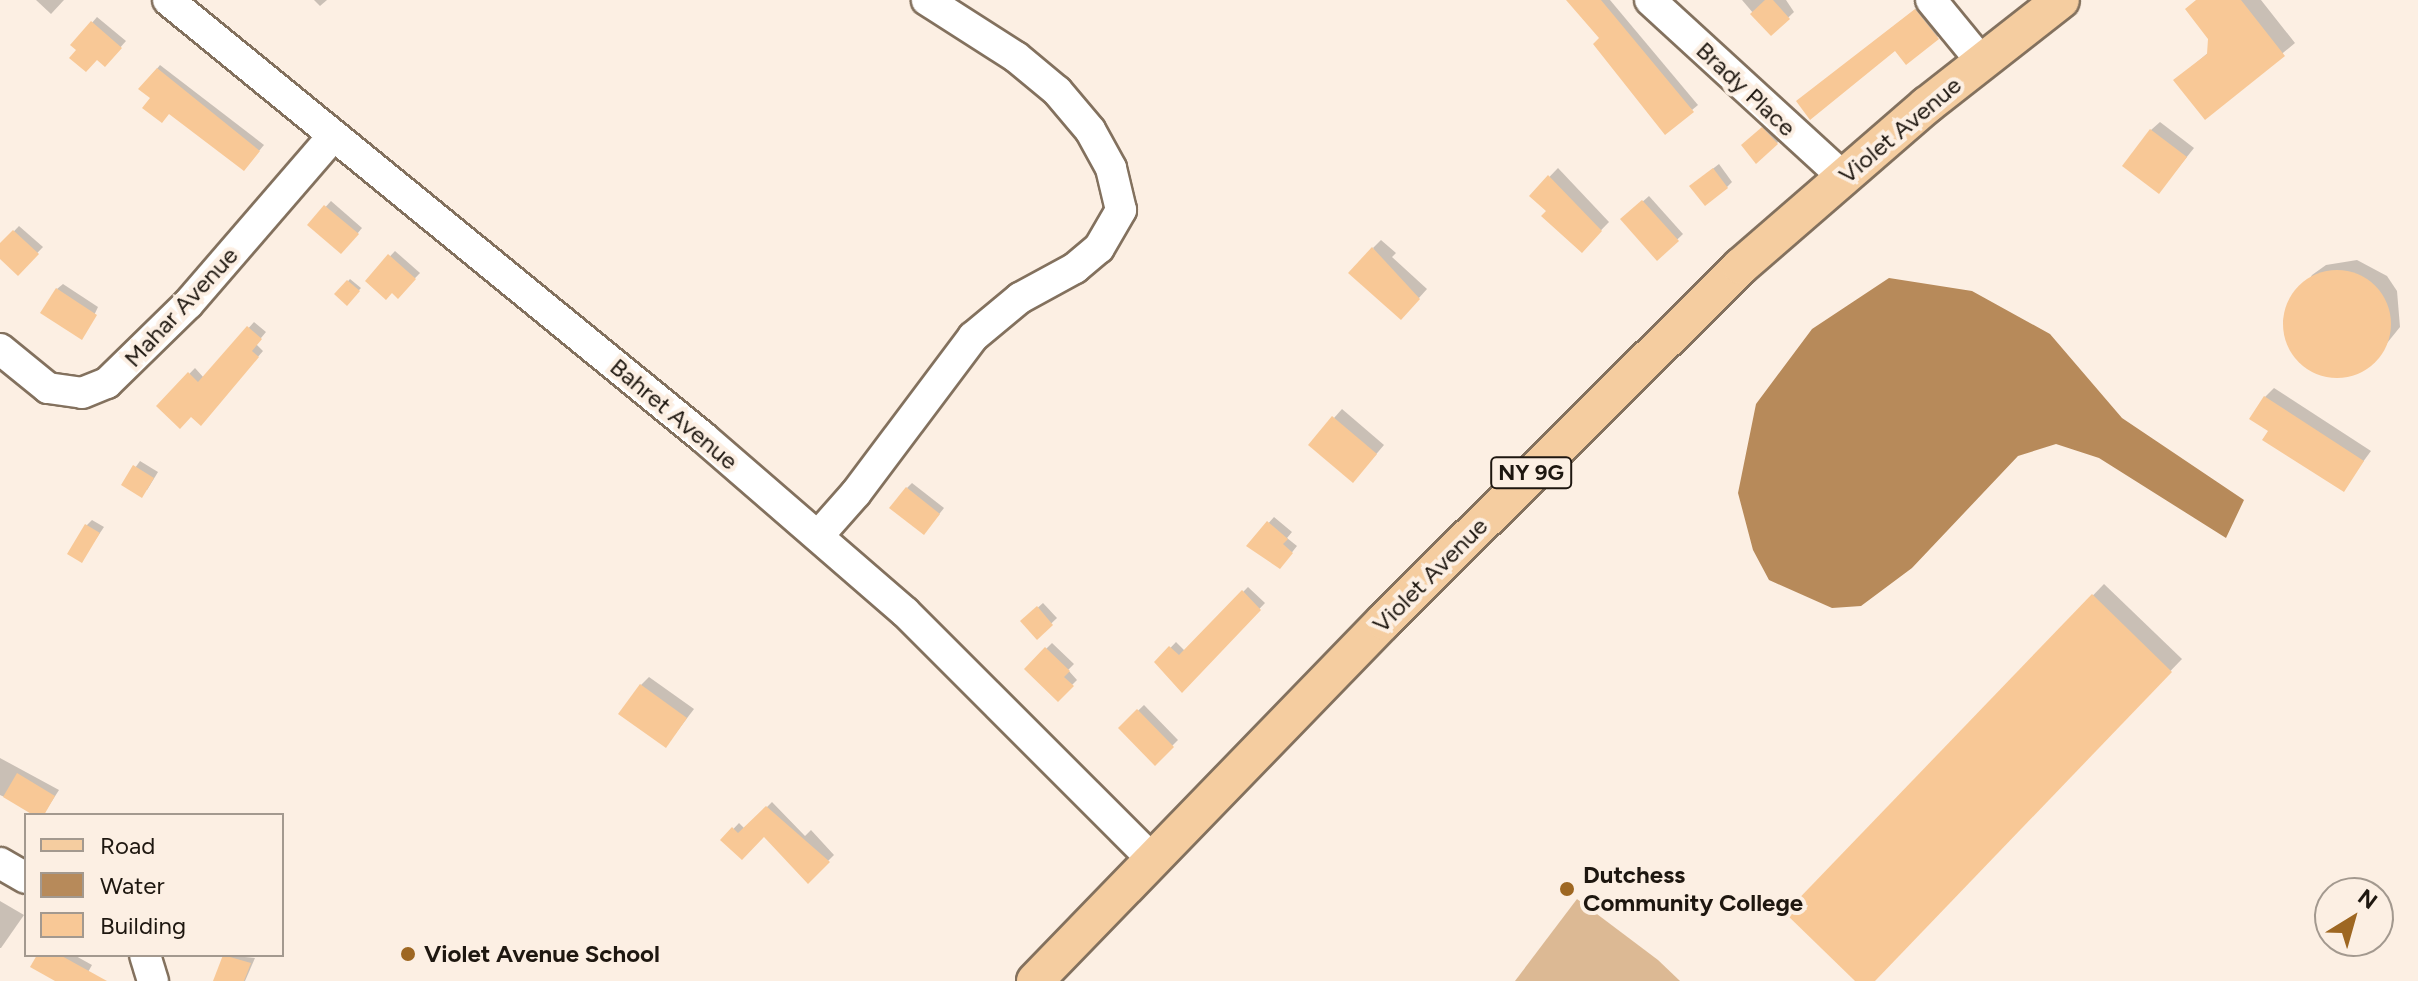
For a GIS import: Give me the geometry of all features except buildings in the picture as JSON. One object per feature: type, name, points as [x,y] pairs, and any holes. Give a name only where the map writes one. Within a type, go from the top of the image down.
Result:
[{"type":"main road","name":"Violet Avenue","points":[[1035,981],[1617,386],[1741,266],[1843,177],[2061,0]]},
{"type":"street","name":"Bahret Avenue","points":[[168,0],[818,536],[971,672],[1152,859]]},
{"type":"street","points":[[818,536],[856,493],[973,337],[1020,298],[1075,268],[1099,248],[1121,210],[1119,190],[1104,156],[1057,91],[1016,57],[927,0]]},
{"type":"street","name":"Brady Place","points":[[1650,0],[1843,177]]},
{"type":"street","points":[[1931,0],[1982,62]]},
{"type":"street","name":"Mahar Avenue","points":[[0,349],[39,382],[67,394],[107,383],[188,304],[333,136]]},
{"type":"street","points":[[0,863],[24,877]]},
{"type":"street","points":[[146,957],[153,981]]},
{"type":"shaded area","points":[[1577,899],[1658,960],[1680,981],[1515,981]]},
{"type":"water","points":[[1889,278],[1972,291],[2050,334],[2122,418],[2244,500],[2226,538],[2099,458],[2056,444],[2018,456],[1912,568],[1861,606],[1832,608],[1769,580],[1753,550],[1738,493],[1756,404],[1812,329]]},
{"type":"place","name":"Dutchess Community College","points":[[1567,889]]},
{"type":"place","name":"Violet Avenue School","points":[[408,954]]}]
